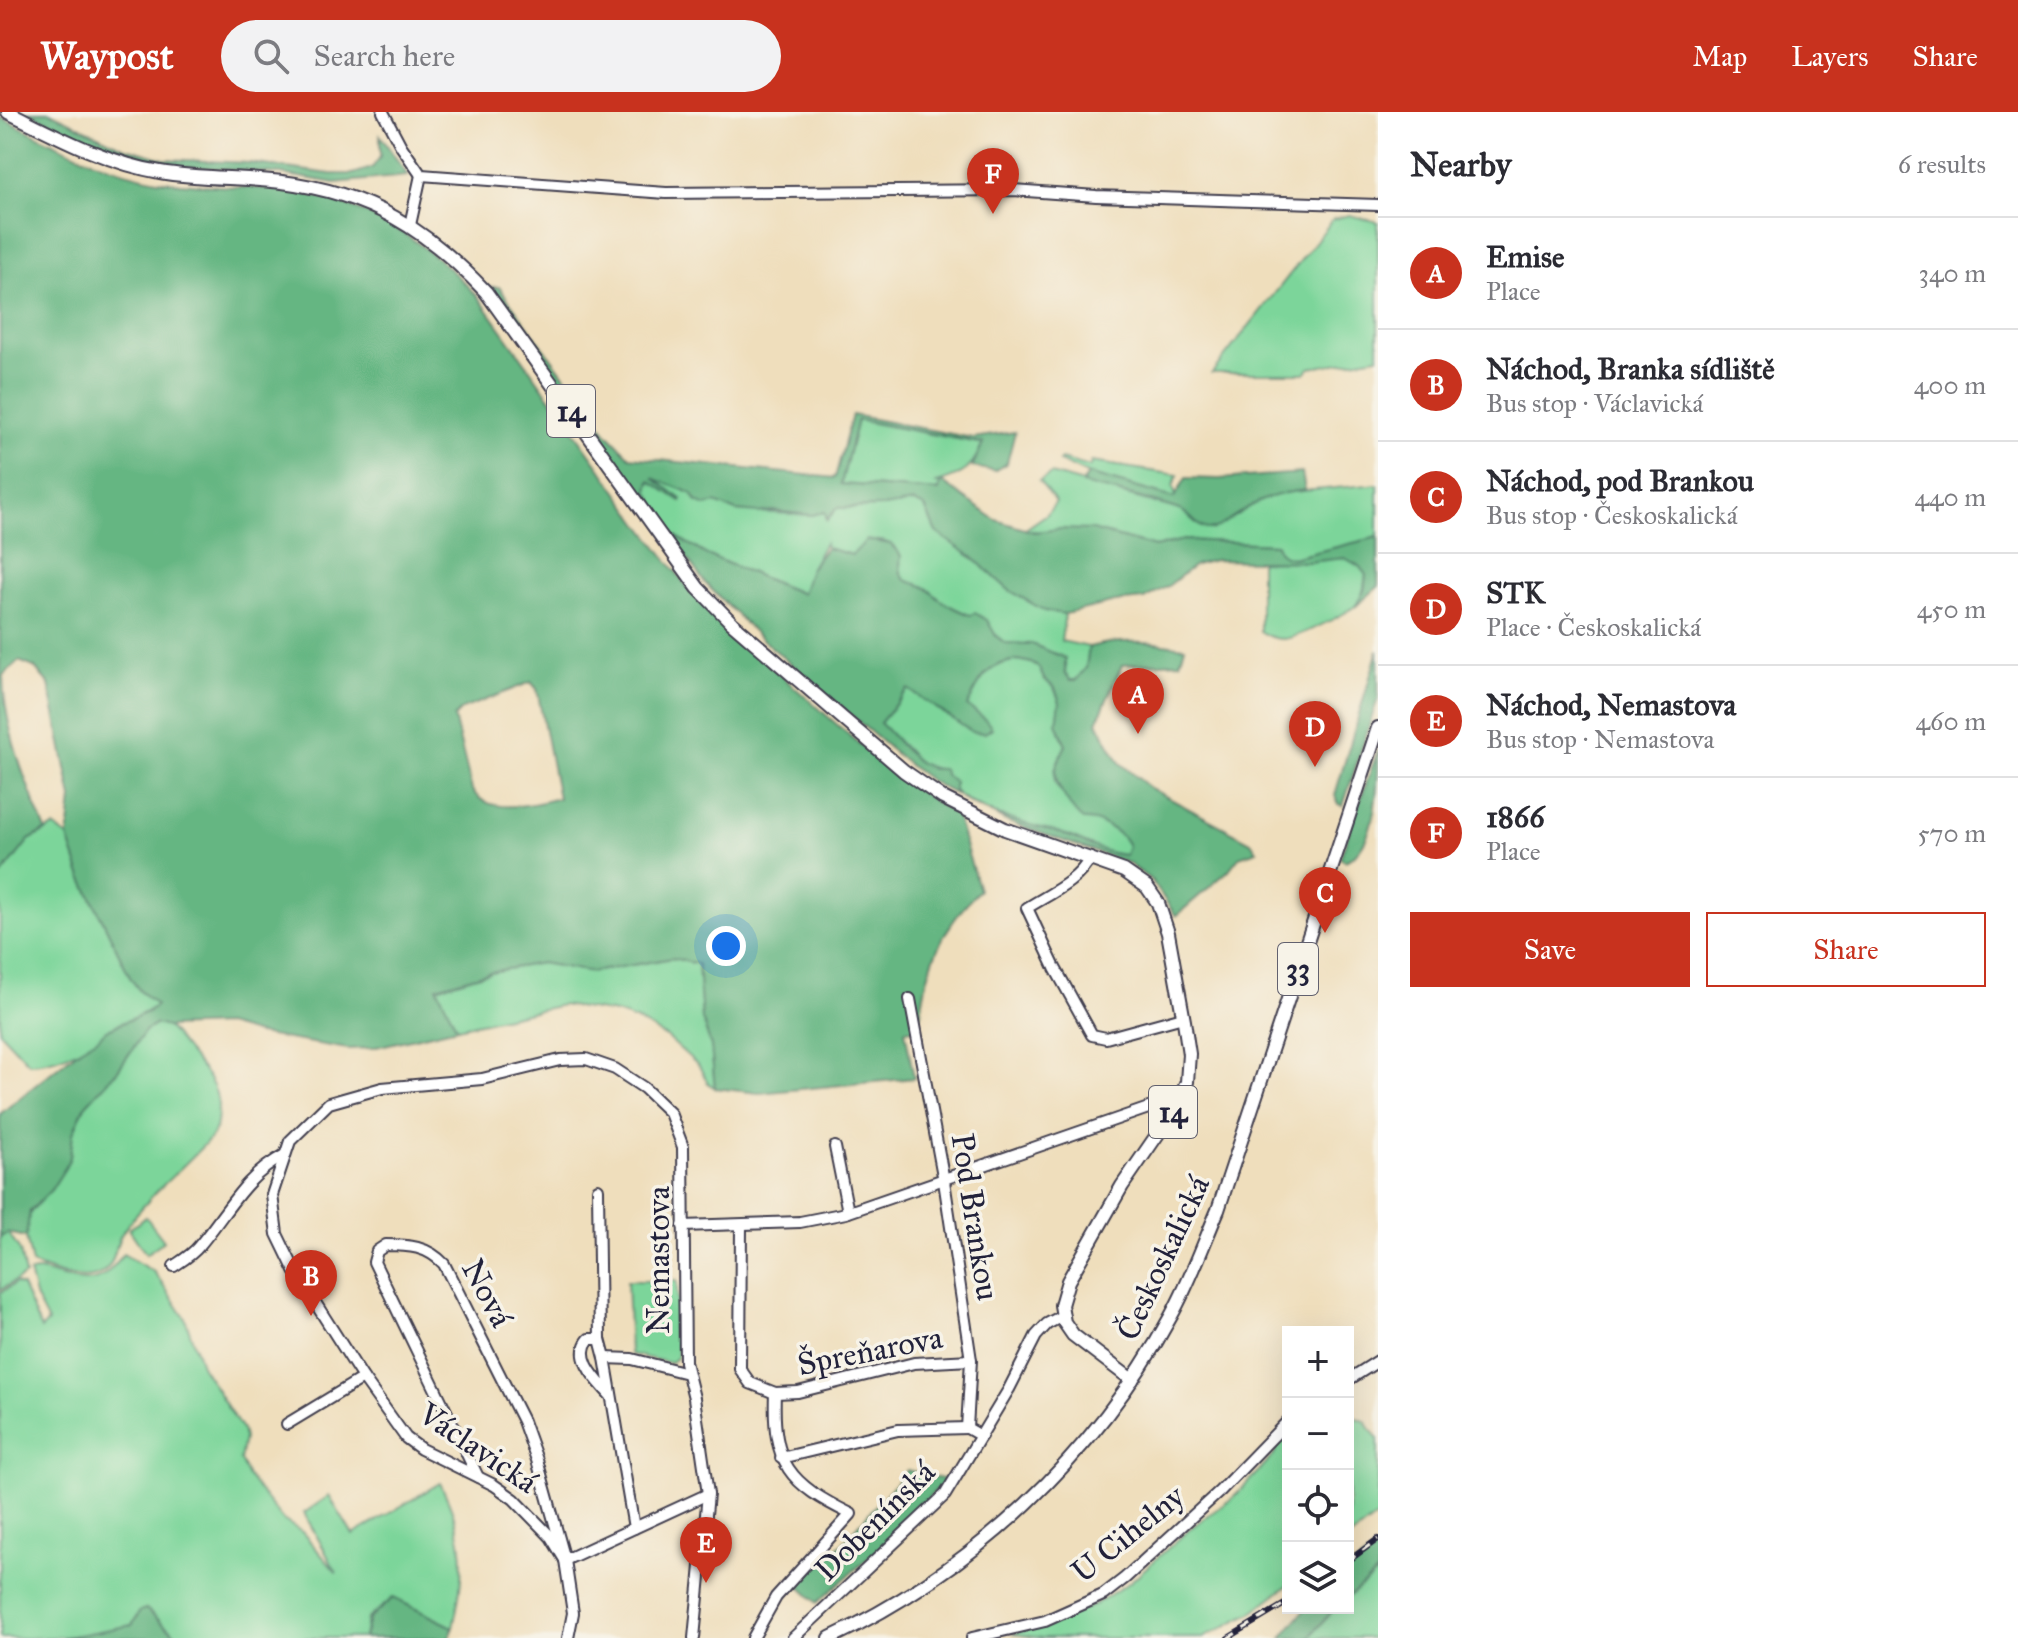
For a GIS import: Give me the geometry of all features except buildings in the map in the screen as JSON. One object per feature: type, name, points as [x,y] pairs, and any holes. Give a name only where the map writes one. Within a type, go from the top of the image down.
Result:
[{"type":"main road","name":"14","points":[[8,112],[84,148],[131,166],[186,175],[280,182],[333,192],[364,202],[410,225],[446,252],[486,292],[698,588],[732,623],[928,789],[1005,829],[1137,878],[1153,894],[1165,922],[1183,1017],[1189,1054],[1185,1090],[1139,1158],[1068,1281],[1061,1299],[1062,1316]]},
{"type":"main road","name":"Českoskalická","points":[[830,1638],[914,1593],[982,1544],[1068,1461],[1132,1380],[1172,1315],[1218,1210],[1378,728]]},
{"type":"main road","points":[[1062,1316],[1078,1341],[1132,1380]]},
{"type":"street","points":[[383,112],[421,175],[410,225]]},
{"type":"street","points":[[421,175],[666,193],[1013,190],[1096,196],[1378,205]]},
{"type":"street","points":[[1090,858],[1074,879],[1027,908],[1092,1035],[1106,1038],[1183,1017]]},
{"type":"street","name":"Pod Brankou","points":[[910,999],[944,1181],[971,1360],[967,1428]]},
{"type":"street","name":"Nemastova","points":[[459,1082],[560,1060],[586,1059],[615,1069],[644,1088],[670,1113],[679,1130],[683,1147],[687,1373],[694,1398],[708,1494],[694,1638]]},
{"type":"street","name":"Václavická","points":[[459,1082],[382,1088],[329,1103],[290,1141],[272,1195],[277,1234],[295,1271],[363,1378],[406,1438],[514,1499],[551,1537],[565,1560]]},
{"type":"street","points":[[683,1226],[800,1222],[848,1212],[1163,1103],[1177,1106]]},
{"type":"street","points":[[835,1147],[848,1212]]},
{"type":"street","name":"Václavická","points":[[174,1266],[198,1249],[241,1189],[271,1162],[285,1155]]},
{"type":"street","points":[[598,1189],[600,1339],[634,1528]]},
{"type":"street","name":"Špreňarova","points":[[741,1225],[740,1369],[750,1383],[775,1393],[798,1392],[914,1363],[971,1360]]},
{"type":"street","name":"Nová","points":[[478,1477],[374,1262],[377,1251],[386,1245],[423,1248],[433,1252],[444,1264],[523,1421],[565,1560]]},
{"type":"street","name":"Dobenínská","points":[[793,1638],[945,1495],[1036,1336],[1047,1324],[1062,1316]]},
{"type":"street","points":[[600,1339],[589,1339],[584,1344],[584,1360],[610,1395]]},
{"type":"street","points":[[605,1358],[632,1359],[687,1373]]},
{"type":"street","points":[[1354,1376],[1378,1361]]},
{"type":"street","points":[[287,1424],[363,1378]]},
{"type":"street","points":[[753,1638],[776,1597],[851,1514],[819,1498],[795,1478],[781,1458],[774,1424],[775,1393]]},
{"type":"street","name":"U Cihelny","points":[[972,1638],[1045,1621],[1103,1595],[1220,1491],[1282,1427]]},
{"type":"street","points":[[781,1458],[898,1430],[967,1428],[981,1436]]},
{"type":"street","points":[[568,1638],[573,1613],[565,1560],[708,1494]]},
{"type":"green space","points":[[27,112],[50,112],[123,147],[164,159],[250,163],[331,174],[353,174],[372,168],[380,157],[380,135],[408,176],[335,183],[281,174],[162,164],[116,152]]},
{"type":"green space","points":[[0,117],[77,154],[137,175],[189,184],[311,195],[365,213],[413,239],[479,298],[640,524],[712,615],[898,778],[956,815],[979,890],[953,922],[936,953],[925,987],[919,1028],[905,1030],[914,1078],[759,1093],[715,1088],[711,1046],[702,1019],[698,964],[672,958],[592,972],[541,963],[490,972],[437,987],[457,1028],[372,1048],[348,1049],[258,1034],[226,1025],[167,1027],[156,1024],[145,1031],[118,1070],[85,1106],[73,1133],[70,1157],[51,1190],[30,1211],[26,1237],[8,1233],[0,1237],[0,1114],[106,1030],[150,1011],[156,1005],[131,979],[80,873],[68,837],[72,798],[49,684],[34,667],[19,661],[3,675],[7,714],[23,774],[46,830],[29,840],[0,877]],"holes":[[[531,682],[537,689],[558,798],[512,806],[489,803],[472,790],[454,717],[462,709]]]},
{"type":"green space","points":[[1349,215],[1378,222],[1378,357],[1310,368],[1305,373],[1212,373],[1333,219]]},
{"type":"green space","points":[[492,287],[499,287],[606,432],[630,457],[835,478],[852,415],[973,438],[1015,432],[1007,463],[994,471],[972,467],[983,443],[857,420],[841,484],[939,491],[940,484],[935,484],[942,482],[996,520],[1034,532],[1092,530],[1155,547],[1183,540],[1276,544],[1281,554],[1292,558],[1378,537],[1378,587],[1355,607],[1364,591],[1366,575],[1359,566],[1345,558],[1309,562],[1215,560],[1195,565],[1168,586],[1144,599],[1115,602],[1065,614],[1045,611],[1009,590],[972,557],[936,532],[925,507],[914,502],[883,507],[837,508],[827,520],[825,512],[812,515],[772,511],[758,513],[736,511],[715,503],[706,506],[697,502],[691,493],[653,478],[681,501],[650,481],[648,491],[674,535],[707,555],[802,594],[810,569],[826,548],[852,555],[867,540],[891,544],[901,556],[900,567],[904,578],[924,587],[953,607],[987,620],[996,636],[1005,643],[1032,644],[1065,658],[1065,672],[1070,680],[1076,680],[1086,668],[1089,647],[1149,642],[1185,647],[1180,662],[1122,665],[1097,722],[1120,763],[1150,788],[1251,842],[1257,851],[1239,857],[1228,871],[1176,916],[1152,881],[1128,863],[1008,822],[987,811],[1061,833],[1107,852],[1125,855],[1128,846],[1121,835],[1102,824],[1083,820],[1059,787],[1056,770],[1066,745],[1057,723],[1060,702],[1055,688],[1044,679],[1039,668],[1019,660],[999,665],[986,674],[967,706],[992,728],[985,733],[972,732],[908,689],[880,723],[916,760],[943,769],[954,782],[954,791],[961,797],[932,782],[909,765],[755,633],[705,583]]},
{"type":"green space","points":[[857,420],[983,444],[966,470],[937,483],[940,484],[939,491],[841,484]]},
{"type":"green space","points":[[1059,461],[1090,467],[1091,462],[1178,475],[1173,486],[1176,496],[1174,498],[1087,474]]},
{"type":"green space","points":[[1302,473],[1305,490],[1267,498],[1215,529],[1203,528],[1184,512],[1167,506],[1082,484],[1088,474],[1174,498],[1186,478],[1219,479]]},
{"type":"green space","points":[[1051,474],[1180,510],[1200,526],[1209,529],[1256,501],[1281,493],[1378,484],[1378,537],[1292,558],[1283,556],[1275,544],[1183,540],[1155,547],[1108,534],[1060,529],[1042,532],[1024,530],[1047,514],[1056,502],[1039,481]]},
{"type":"green space","points":[[651,477],[736,511],[812,515],[826,511],[826,519],[836,508],[883,507],[914,502],[925,507],[936,532],[972,557],[1009,590],[1045,611],[1065,614],[1061,641],[1089,647],[1086,668],[1076,680],[1069,680],[1066,666],[1023,644],[1005,643],[987,626],[943,604],[929,590],[906,580],[902,576],[898,552],[884,542],[870,543],[853,555],[826,548],[825,543],[810,569],[803,594],[707,555],[674,535],[648,491],[650,480],[680,500]]},
{"type":"green space","points":[[1345,558],[1359,566],[1366,575],[1357,604],[1322,625],[1289,638],[1274,638],[1260,631],[1260,562]]},
{"type":"green space","points":[[1378,650],[1378,698],[1343,806],[1338,804],[1335,795]]},
{"type":"green space","points":[[1019,660],[1039,668],[1060,702],[1058,718],[1066,745],[1055,772],[1057,785],[1071,805],[1124,838],[1128,846],[1125,855],[1106,852],[1062,833],[1015,821],[973,804],[954,791],[951,779],[918,762],[880,723],[908,689],[972,732],[984,718],[966,706],[981,681],[999,665]]},
{"type":"green space","points":[[1378,750],[1376,795],[1370,828],[1356,854],[1345,861],[1340,858]]},
{"type":"green space","points":[[54,827],[68,837],[80,873],[131,979],[156,1005],[110,1028],[72,1053],[29,1063],[0,1032],[0,877],[29,840]]},
{"type":"green space","points":[[673,958],[698,964],[702,1019],[711,1046],[715,1088],[708,1083],[699,1066],[668,1038],[616,1013],[562,1005],[457,1028],[437,988],[490,972],[541,963],[592,972]]},
{"type":"green space","points":[[157,1024],[167,1027],[175,1035],[214,1087],[218,1107],[215,1131],[130,1221],[110,1264],[103,1272],[87,1278],[77,1277],[32,1264],[26,1237],[28,1216],[65,1168],[70,1157],[73,1133],[85,1106],[118,1070],[145,1031]]},
{"type":"green space","points":[[146,1217],[164,1241],[146,1254],[129,1229]]},
{"type":"green space","points":[[8,1233],[20,1251],[25,1275],[0,1290],[0,1237]]},
{"type":"green space","points":[[123,1254],[154,1272],[185,1318],[201,1365],[242,1430],[244,1438],[240,1460],[248,1477],[283,1520],[302,1532],[337,1573],[304,1513],[329,1496],[353,1535],[440,1483],[455,1520],[462,1554],[453,1627],[393,1598],[367,1619],[364,1638],[180,1638],[146,1609],[140,1611],[132,1625],[100,1633],[0,1638],[0,1293],[16,1283],[22,1286],[41,1329],[48,1322],[36,1299],[29,1273],[42,1271],[77,1280],[94,1280],[108,1272]]},
{"type":"green space","points":[[627,1281],[677,1281],[677,1357],[670,1363],[630,1354]]},
{"type":"green space","points":[[1354,1417],[1365,1421],[1378,1439],[1378,1516],[1354,1534]]},
{"type":"green space","points":[[1282,1434],[1282,1590],[1251,1613],[1203,1638],[1042,1638],[1012,1634],[1092,1606],[1130,1582],[1192,1527],[1234,1497],[1274,1455]]},
{"type":"green space","points":[[907,1470],[946,1480],[882,1546],[817,1603],[797,1584],[842,1544]]},
{"type":"green space","points":[[1378,1548],[1378,1572],[1354,1592],[1354,1566]]},
{"type":"green space","points":[[1378,1572],[1378,1638],[1309,1638],[1330,1614],[1354,1614],[1354,1592]]},
{"type":"green space","points":[[393,1598],[453,1627],[449,1638],[364,1638],[369,1619]]},
{"type":"green space","points":[[146,1609],[180,1638],[62,1638],[132,1625],[140,1611]]},
{"type":"green space","points":[[1301,1614],[1330,1614],[1309,1638],[1282,1638]]},
{"type":"railway","points":[[1354,1557],[1378,1539]]},
{"type":"railway","points":[[1228,1638],[1282,1606]]},
{"type":"place","name":"1866","points":[[993,214]]},
{"type":"place","name":"Emise","points":[[1138,734]]},
{"type":"place","name":"STK","points":[[1315,767]]},
{"type":"place","name":"Náchod, pod Brankou","points":[[1325,933]]},
{"type":"place","name":"Náchod, Branka sídliště","points":[[311,1316]]},
{"type":"place","name":"Náchod, Nemastova","points":[[706,1583]]}]
